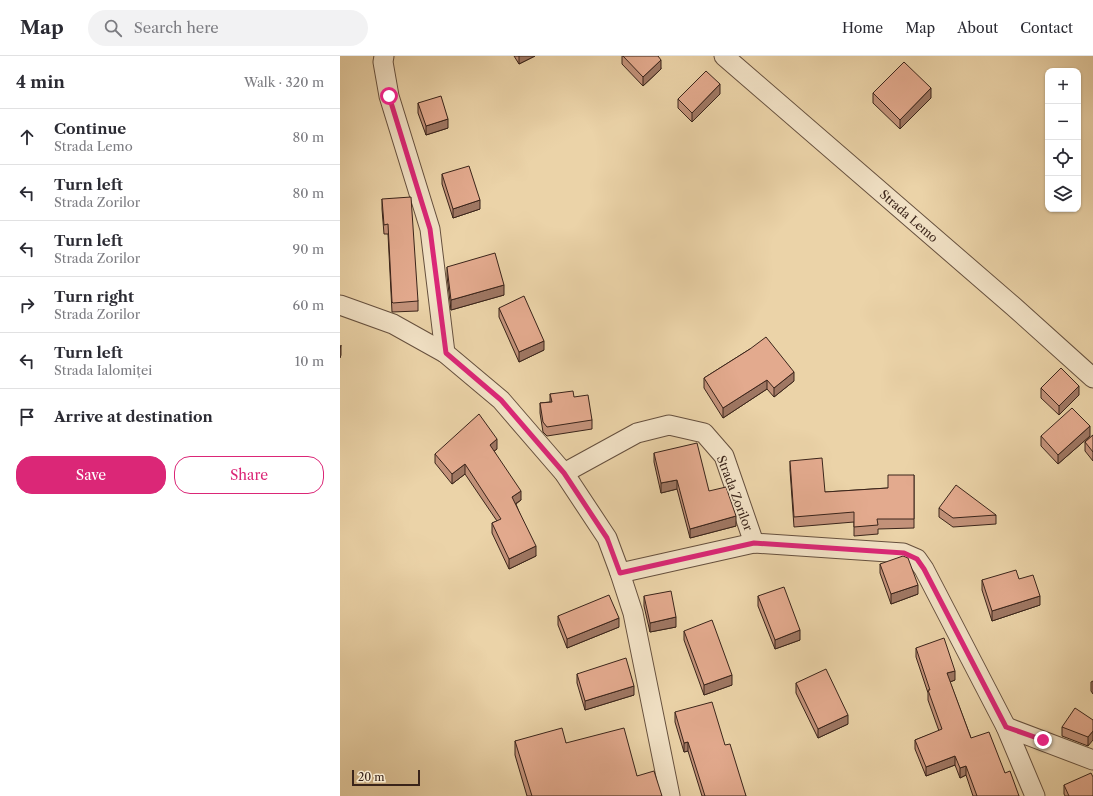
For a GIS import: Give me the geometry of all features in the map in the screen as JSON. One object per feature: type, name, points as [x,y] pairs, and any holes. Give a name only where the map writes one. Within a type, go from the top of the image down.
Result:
[{"type":"street","points":[[384,56],[383,62],[389,96],[430,229],[446,353]]},
{"type":"street","name":"Strada Lemo","points":[[724,56],[1013,306],[1093,378]]},
{"type":"street","points":[[340,305],[394,324],[446,353],[501,400],[564,473],[607,538],[620,573],[633,613],[670,796]]},
{"type":"street","name":"Strada Zorilor","points":[[564,473],[637,433],[669,424],[704,433],[724,456],[754,543]]},
{"type":"street","name":"Strada Zorilor","points":[[620,573],[754,543],[904,553],[917,559],[924,569],[1006,727],[1035,796]]},
{"type":"street","points":[[1006,727],[1093,760]]},
{"type":"building","points":[[623,56],[658,56],[661,60],[643,77]]},
{"type":"building","points":[[904,62],[931,88],[900,120],[873,93]]},
{"type":"building","points":[[706,71],[720,84],[692,113],[678,99]]},
{"type":"building","points":[[441,96],[448,119],[426,126],[418,103]]},
{"type":"building","points":[[469,166],[480,200],[453,209],[442,174]]},
{"type":"building","points":[[411,197],[418,301],[393,303],[388,224],[384,225],[382,199]]},
{"type":"building","points":[[495,253],[504,285],[451,300],[447,267]]},
{"type":"building","points":[[524,296],[544,341],[519,352],[499,308]]},
{"type":"building","points":[[766,337],[794,372],[774,388],[767,380],[723,408],[704,378]]},
{"type":"building","points":[[1061,368],[1079,386],[1059,406],[1041,388]]},
{"type":"building","points":[[573,391],[574,397],[588,395],[592,420],[547,427],[543,422],[540,403],[552,402],[550,394]]},
{"type":"building","points":[[1072,408],[1090,426],[1058,455],[1041,436]]},
{"type":"building","points":[[479,414],[497,439],[490,445],[521,491],[512,497],[536,546],[509,559],[492,523],[501,519],[465,464],[452,474],[435,454]]},
{"type":"building","points":[[1093,435],[1093,452],[1085,442]]},
{"type":"building","points":[[697,443],[709,491],[726,487],[736,516],[690,529],[677,480],[661,483],[654,453]]},
{"type":"building","points":[[822,458],[825,492],[888,488],[888,475],[914,475],[914,519],[877,519],[878,525],[854,527],[854,512],[794,517],[790,461]]},
{"type":"building","points":[[956,485],[996,515],[953,518],[939,508]]},
{"type":"building","points":[[903,556],[908,558],[918,585],[891,594],[880,564]]},
{"type":"building","points":[[1016,570],[1019,579],[1033,575],[1040,596],[992,611],[982,580]]},
{"type":"building","points":[[784,587],[800,630],[775,640],[758,596]]},
{"type":"building","points":[[671,591],[676,617],[650,623],[644,596]]},
{"type":"building","points":[[609,595],[619,618],[567,639],[558,616]]},
{"type":"building","points":[[712,620],[732,675],[704,685],[684,631]]},
{"type":"building","points":[[944,638],[955,671],[947,673],[971,738],[989,732],[1005,773],[1010,771],[1019,796],[977,796],[966,766],[960,768],[955,756],[926,767],[915,740],[942,729],[928,690],[930,690],[916,648]]},
{"type":"building","points":[[626,658],[634,686],[585,701],[577,674]]},
{"type":"building","points":[[826,669],[848,715],[818,729],[796,683]]},
{"type":"building","points":[[712,702],[725,745],[730,744],[746,796],[705,796],[688,742],[684,743],[675,712]]},
{"type":"building","points":[[1075,708],[1093,720],[1093,731],[1088,737],[1062,727]]},
{"type":"building","points":[[562,728],[566,743],[624,728],[637,776],[654,771],[662,796],[532,796],[515,741]]},
{"type":"building","points":[[1091,773],[1093,777],[1093,796],[1069,796],[1064,785]]},
{"type":"route","points":[[389,96],[430,229],[446,353],[501,400],[564,473],[607,538],[620,573],[754,543],[904,553],[917,559],[924,569],[1006,727],[1043,740]]}]
